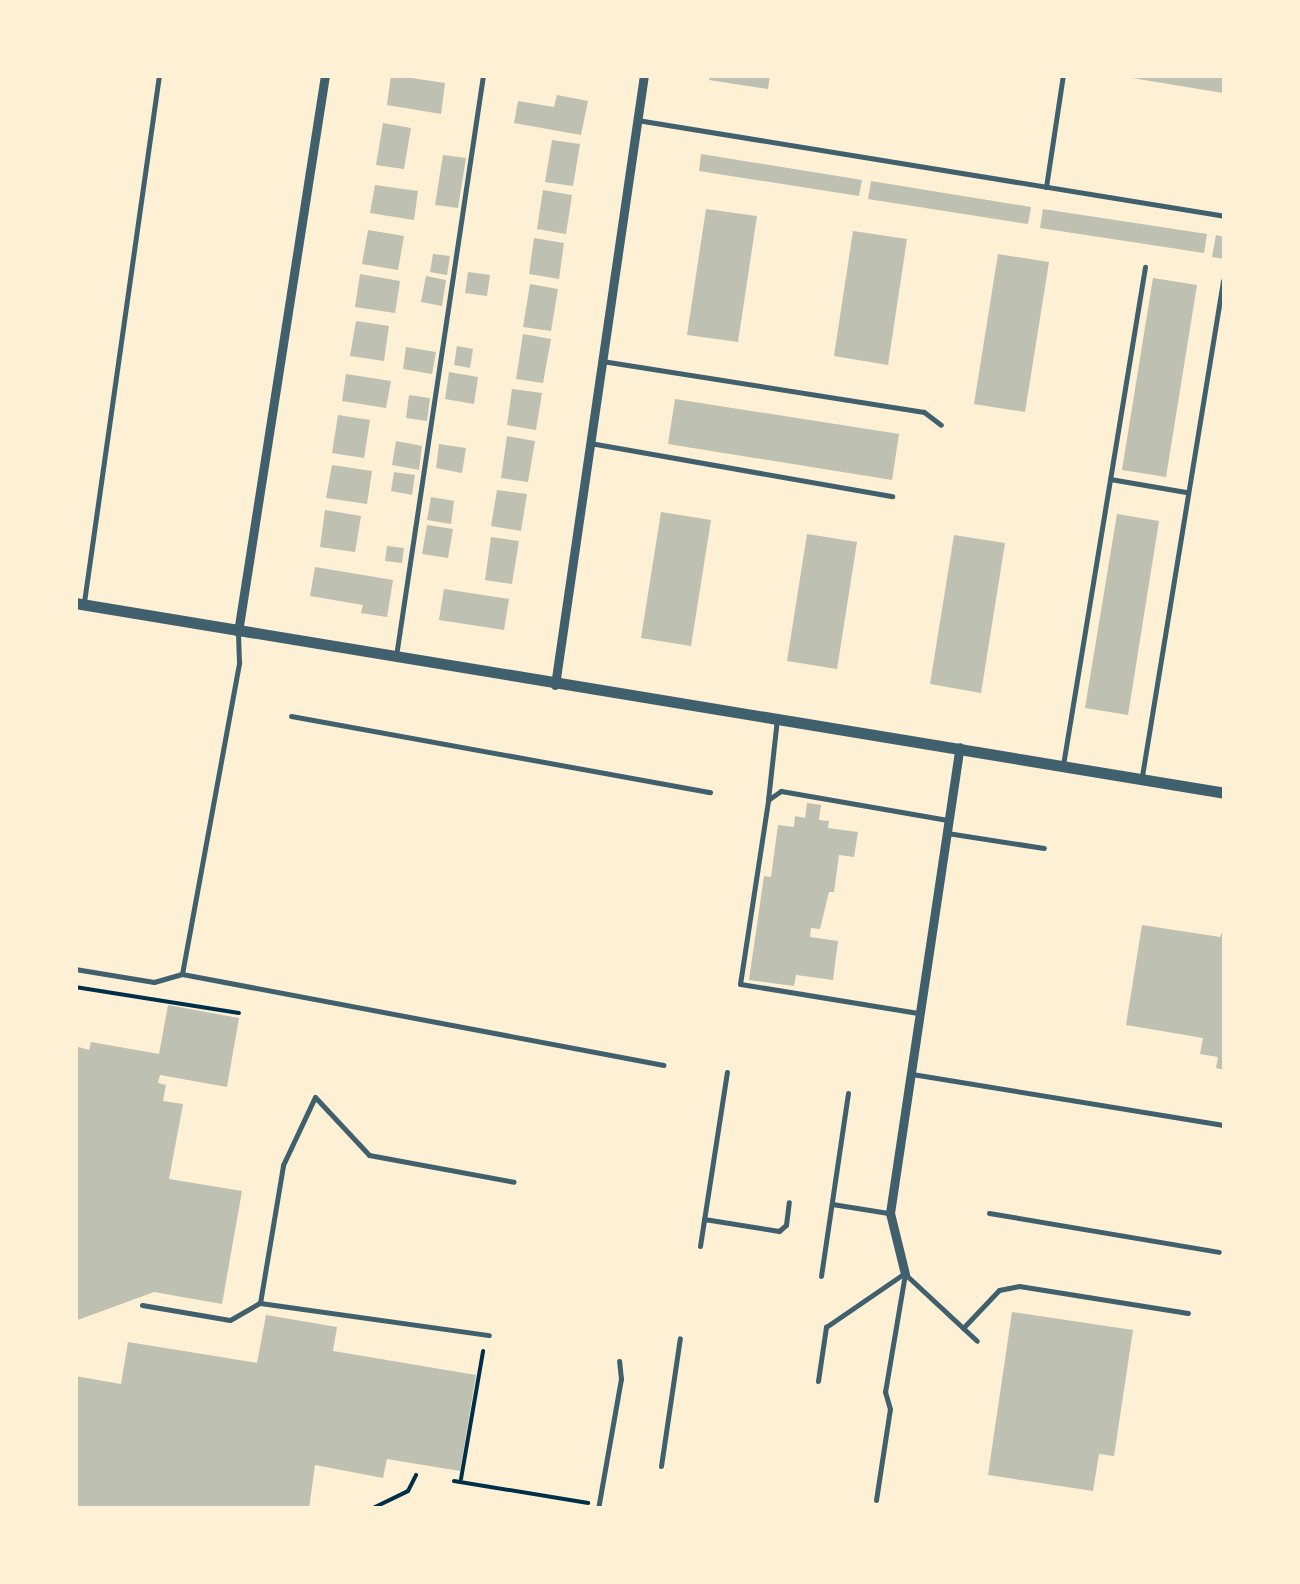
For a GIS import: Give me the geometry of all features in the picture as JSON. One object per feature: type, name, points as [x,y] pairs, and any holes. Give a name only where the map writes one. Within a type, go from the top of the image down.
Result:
[{"type":"street","points":[[238,632],[325,75]]},
{"type":"street","points":[[555,685],[644,75]]},
{"type":"street","points":[[79,604],[555,685],[960,746],[1225,793]]},
{"type":"street","points":[[905,1274],[890,1213],[960,746]]},
{"type":"lane","points":[[79,604],[159,75]]},
{"type":"lane","points":[[396,658],[483,75]]},
{"type":"lane","points":[[1046,187],[1064,75]]},
{"type":"lane","points":[[637,120],[1225,216]]},
{"type":"lane","points":[[1064,765],[1145,268]]},
{"type":"lane","points":[[1142,779],[1223,280]]},
{"type":"lane","points":[[602,361],[924,412],[941,424]]},
{"type":"lane","points":[[590,444],[892,496]]},
{"type":"lane","points":[[1110,479],[1188,492]]},
{"type":"lane","points":[[182,974],[239,662],[238,632]]},
{"type":"lane","points":[[291,716],[710,792]]},
{"type":"lane","points":[[778,719],[740,984],[918,1013]]},
{"type":"lane","points":[[768,800],[781,791],[949,820]]},
{"type":"lane","points":[[947,833],[1044,848]]},
{"type":"lane","points":[[75,969],[154,982],[182,974],[663,1065]]},
{"type":"lane","points":[[700,1246],[726,1072]]},
{"type":"lane","points":[[909,1073],[1225,1125]]},
{"type":"lane","points":[[822,1276],[848,1093]]},
{"type":"lane","points":[[260,1303],[282,1165],[315,1097],[369,1156],[514,1182]]},
{"type":"lane","points":[[704,1219],[779,1232],[786,1224],[789,1202]]},
{"type":"lane","points":[[832,1204],[890,1213]]},
{"type":"lane","points":[[989,1213],[1219,1252]]},
{"type":"lane","points":[[905,1274],[977,1341]]},
{"type":"lane","points":[[818,1381],[826,1327],[905,1274]]},
{"type":"lane","points":[[876,1500],[890,1409],[885,1392],[905,1274]]},
{"type":"lane","points":[[963,1328],[999,1290],[1019,1286],[1188,1313]]},
{"type":"lane","points":[[142,1304],[230,1320],[260,1303],[489,1336]]},
{"type":"lane","points":[[660,1466],[680,1338]]},
{"type":"lane","points":[[598,1509],[622,1379],[619,1361]]},
{"type":"lane","points":[[420,1509],[468,1509]]},
{"type":"lane","points":[[1120,1509],[1149,1509]]},
{"type":"path","points":[[75,987],[196,1003],[238,1013]]},
{"type":"path","points":[[483,1351],[457,1481],[588,1503]]},
{"type":"path","points":[[371,1509],[408,1491],[416,1475]]},
{"type":"building","points":[[391,75],[445,83],[441,114],[387,105]]},
{"type":"building","points":[[710,75],[770,75],[768,89],[709,80]]},
{"type":"building","points":[[1114,75],[1225,75],[1225,78],[1223,93]]},
{"type":"building","points":[[557,95],[588,101],[581,135],[514,123],[518,101],[554,107]]},
{"type":"building","points":[[383,123],[411,128],[404,169],[376,165]]},
{"type":"building","points":[[552,140],[580,144],[573,186],[545,182]]},
{"type":"building","points":[[701,154],[862,180],[859,196],[699,171]]},
{"type":"building","points":[[443,155],[466,158],[458,208],[435,205]]},
{"type":"building","points":[[871,181],[1031,207],[1028,224],[868,199]]},
{"type":"building","points":[[375,185],[418,191],[414,220],[370,213]]},
{"type":"building","points":[[543,190],[572,195],[566,234],[537,229]]},
{"type":"building","points":[[706,209],[757,216],[738,342],[687,335]]},
{"type":"building","points":[[1043,209],[1207,234],[1204,253],[1040,228]]},
{"type":"building","points":[[368,230],[404,236],[398,270],[362,264]]},
{"type":"building","points":[[853,231],[907,239],[888,365],[834,356]]},
{"type":"building","points":[[1216,235],[1225,237],[1225,259],[1212,257]]},
{"type":"building","points":[[534,238],[564,243],[559,279],[529,274]]},
{"type":"building","points":[[433,254],[450,256],[447,275],[430,272]]},
{"type":"building","points":[[998,254],[1049,262],[1025,412],[974,404]]},
{"type":"building","points":[[468,272],[490,275],[487,296],[465,293]]},
{"type":"building","points":[[360,274],[400,281],[395,313],[355,307]]},
{"type":"building","points":[[426,276],[446,280],[442,306],[421,302]]},
{"type":"building","points":[[1153,278],[1197,285],[1166,477],[1122,470]]},
{"type":"building","points":[[530,284],[558,289],[551,331],[523,327]]},
{"type":"building","points":[[356,321],[389,326],[384,361],[350,356]]},
{"type":"building","points":[[523,334],[551,339],[543,383],[516,379]]},
{"type":"building","points":[[457,346],[473,349],[470,368],[454,365]]},
{"type":"building","points":[[406,347],[436,352],[432,374],[403,369]]},
{"type":"building","points":[[449,372],[478,377],[474,404],[445,399]]},
{"type":"building","points":[[346,374],[391,381],[386,408],[342,401]]},
{"type":"building","points":[[512,389],[542,393],[536,430],[507,425]]},
{"type":"building","points":[[409,395],[430,398],[427,421],[406,418]]},
{"type":"building","points":[[675,399],[899,434],[892,480],[668,444]]},
{"type":"building","points":[[338,415],[370,420],[364,458],[332,453]]},
{"type":"building","points":[[507,436],[535,441],[528,482],[501,478]]},
{"type":"building","points":[[396,441],[422,446],[419,470],[392,465]]},
{"type":"building","points":[[439,444],[466,448],[462,473],[436,468]]},
{"type":"building","points":[[332,465],[372,471],[367,504],[326,498]]},
{"type":"building","points":[[394,472],[415,475],[412,495],[391,491]]},
{"type":"building","points":[[497,490],[527,494],[521,531],[491,526]]},
{"type":"building","points":[[431,497],[454,501],[451,524],[427,520]]},
{"type":"building","points":[[325,510],[361,516],[355,552],[320,547]]},
{"type":"building","points":[[661,512],[711,520],[691,646],[641,638]]},
{"type":"building","points":[[1117,514],[1159,521],[1128,715],[1085,708]]},
{"type":"building","points":[[427,525],[453,529],[448,558],[422,554]]},
{"type":"building","points":[[807,534],[857,542],[837,669],[787,661]]},
{"type":"building","points":[[954,535],[1005,543],[981,693],[930,684]]},
{"type":"building","points":[[491,537],[519,541],[512,584],[485,580]]},
{"type":"building","points":[[387,546],[404,548],[402,563],[385,561]]},
{"type":"building","points":[[315,567],[393,580],[387,617],[361,613],[363,605],[310,596]]},
{"type":"building","points":[[444,589],[509,599],[504,630],[439,620]]},
{"type":"building","points":[[807,803],[821,805],[819,820],[829,821],[828,828],[858,832],[854,857],[839,855],[834,892],[829,892],[820,929],[811,928],[810,937],[838,941],[833,980],[796,975],[794,986],[749,980],[764,876],[771,877],[778,825],[794,827],[795,816],[805,818]]},
{"type":"building","points":[[1142,925],[1220,937],[1225,925],[1225,1070],[1216,1068],[1218,1057],[1200,1054],[1203,1038],[1126,1025]]},
{"type":"building","points":[[168,1005],[239,1018],[227,1087],[160,1075],[158,1083],[166,1085],[163,1101],[183,1104],[169,1179],[242,1191],[222,1304],[154,1292],[75,1321],[75,1046],[89,1050],[91,1042],[159,1054]]},
{"type":"building","points":[[1012,1312],[1133,1330],[1114,1456],[1099,1454],[1093,1491],[988,1475]]},
{"type":"building","points":[[266,1315],[337,1327],[333,1351],[476,1375],[460,1471],[387,1459],[383,1478],[315,1465],[309,1509],[75,1509],[75,1376],[121,1384],[128,1342],[257,1363]]}]
